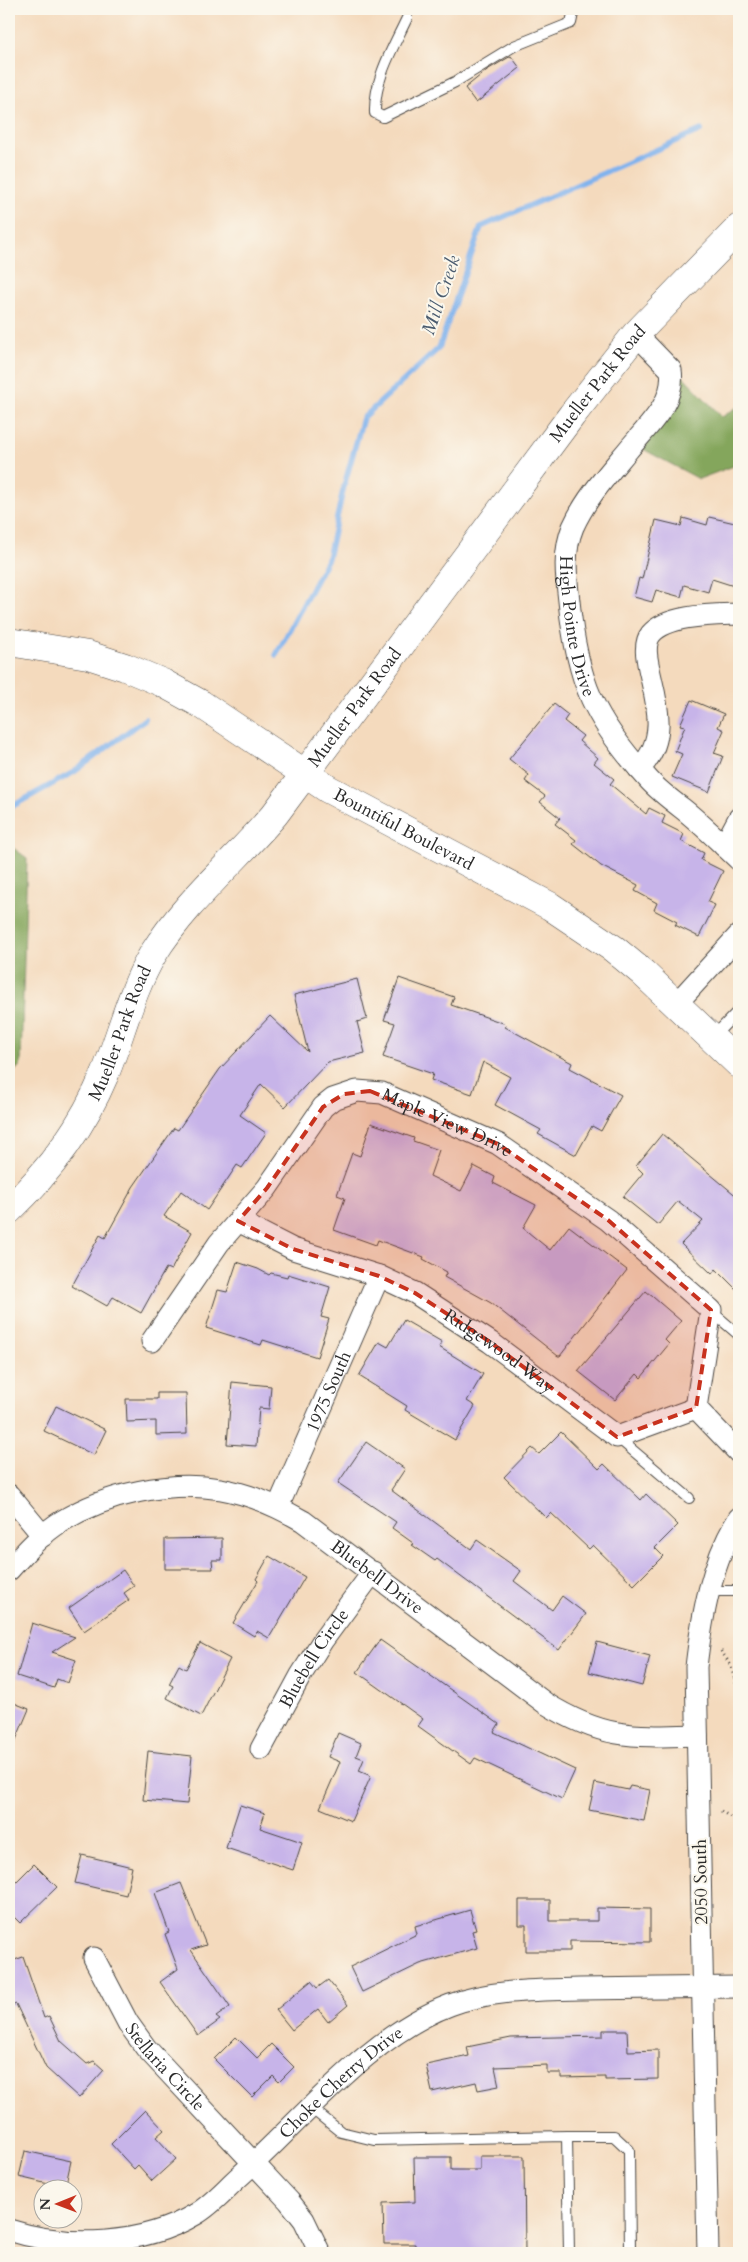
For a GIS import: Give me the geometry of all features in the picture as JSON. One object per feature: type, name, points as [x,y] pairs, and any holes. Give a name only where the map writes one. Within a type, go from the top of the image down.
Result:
[{"type":"main road","name":"Mueller Park Road","points":[[9,1210],[50,1166],[72,1136],[91,1103],[152,956],[170,928],[191,902],[248,846],[305,774],[572,415],[636,334],[739,228]]},
{"type":"main road","name":"Bountiful Boulevard","points":[[9,642],[88,655],[126,667],[163,683],[201,704],[328,789],[550,906],[614,949],[677,1003],[739,1064]]},
{"type":"street","name":"High Pointe Drive","points":[[636,334],[670,370],[672,389],[664,405],[585,504],[568,540],[566,572],[572,632],[583,679],[600,718],[639,769],[663,794],[732,853],[739,818]]},
{"type":"street","points":[[639,769],[652,754],[658,733],[657,699],[648,655],[648,640],[651,634],[668,625],[688,618],[739,614]]},
{"type":"street","points":[[677,1003],[739,935]]},
{"type":"street","name":"Maple View Drive","points":[[152,1341],[219,1242],[267,1188],[323,1107],[344,1094],[357,1091],[376,1092],[467,1129],[498,1144],[608,1220],[710,1310]]},
{"type":"street","name":"Ridgewood Way","points":[[238,1221],[293,1249],[379,1276],[415,1293],[450,1314],[617,1437]]},
{"type":"street","name":"1975 South","points":[[278,1507],[379,1276]]},
{"type":"street","points":[[696,1408],[710,1310]]},
{"type":"street","points":[[617,1437],[696,1408]]},
{"type":"street","points":[[696,1408],[739,1453]]},
{"type":"street","name":"Bluebell Drive","points":[[9,1570],[43,1536],[62,1522],[106,1501],[161,1488],[191,1486],[221,1489],[249,1496],[278,1507],[303,1521],[545,1703],[564,1715],[584,1725],[628,1736],[697,1735]]},
{"type":"street","points":[[9,1495],[43,1536]]},
{"type":"street","name":"2050 South","points":[[708,2253],[696,1667],[700,1628],[709,1591],[721,1556],[739,1518]]},
{"type":"street","name":"Bluebell Circle","points":[[261,1749],[301,1675],[323,1640],[373,1572]]},
{"type":"street","name":"Stellaria Circle","points":[[94,1958],[128,2023],[146,2048],[254,2163],[304,2220],[320,2253]]},
{"type":"street","name":"Choke Cherry Drive","points":[[9,2230],[50,2239],[116,2240],[145,2235],[196,2214],[254,2163],[359,2062],[388,2039],[418,2020],[451,2005],[488,1995],[526,1991],[739,1987]]},
{"type":"lane","points":[[407,18],[374,95],[375,113],[383,117],[455,82],[514,46],[571,23],[574,9]]},
{"type":"lane","points":[[712,1038],[739,1010]]},
{"type":"lane","points":[[710,1310],[739,1335]]},
{"type":"lane","points":[[617,1437],[689,1498]]},
{"type":"lane","points":[[709,1591],[739,1591]]},
{"type":"lane","points":[[311,2108],[341,2132],[374,2140],[614,2136],[629,2150],[630,2253]]},
{"type":"lane","points":[[567,2136],[569,2253]]},
{"type":"path","points":[[721,1650],[730,1664],[739,1692]]},
{"type":"path","points":[[722,1811],[736,1821],[739,1826]]},
{"type":"highlighted area","points":[[370,1091],[498,1144],[608,1220],[711,1310],[696,1408],[617,1437],[490,1342],[415,1293],[379,1276],[293,1249],[238,1221],[267,1188],[323,1107],[344,1094]]},
{"type":"green space","points":[[681,374],[722,417],[739,406],[739,464],[699,479],[641,448]]},
{"type":"green space","points":[[9,845],[27,858],[21,1064],[9,1078]]},
{"type":"building","points":[[511,56],[520,68],[476,103],[465,88],[487,70]]},
{"type":"building","points":[[709,517],[739,524],[739,577],[737,587],[712,579],[708,592],[684,585],[681,597],[656,590],[652,602],[634,597],[639,578],[642,579],[656,520],[681,526],[683,518],[707,525]]},
{"type":"building","points":[[691,700],[724,714],[718,727],[724,730],[714,753],[723,756],[709,792],[672,777],[682,754],[675,751],[685,726],[680,725]]},
{"type":"building","points":[[554,704],[568,715],[564,721],[583,736],[579,741],[598,758],[594,763],[614,779],[610,784],[646,814],[649,808],[665,816],[662,823],[684,834],[681,841],[704,853],[701,860],[723,871],[708,902],[715,905],[699,937],[675,925],[677,922],[654,910],[657,903],[635,891],[638,885],[601,866],[573,844],[576,840],[555,824],[560,818],[540,802],[545,796],[525,781],[529,775],[509,759]]},
{"type":"building","points":[[399,978],[454,997],[451,1005],[506,1024],[505,1027],[572,1063],[570,1068],[621,1095],[601,1131],[592,1126],[576,1155],[538,1134],[541,1130],[495,1105],[510,1077],[483,1062],[472,1094],[431,1080],[433,1074],[383,1057],[395,1023],[384,1020]]},
{"type":"building","points":[[357,979],[367,1019],[357,1022],[365,1053],[328,1062],[285,1107],[261,1084],[240,1115],[266,1133],[242,1168],[237,1165],[207,1210],[181,1191],[164,1216],[192,1232],[171,1270],[166,1268],[141,1313],[113,1297],[107,1306],[72,1286],[100,1235],[105,1238],[133,1187],[174,1128],[178,1130],[220,1069],[270,1016],[308,1052],[294,995]]},
{"type":"building","points":[[371,1123],[414,1138],[413,1141],[439,1150],[430,1176],[461,1191],[474,1166],[495,1177],[493,1183],[536,1205],[523,1228],[550,1250],[569,1226],[627,1270],[560,1356],[491,1303],[444,1277],[447,1272],[423,1259],[424,1257],[378,1240],[376,1245],[334,1230],[345,1198],[337,1195],[352,1153],[360,1156]]},
{"type":"building","points":[[662,1134],[739,1198],[739,1292],[716,1269],[712,1274],[681,1244],[703,1221],[678,1201],[658,1225],[623,1197],[643,1173],[636,1166]]},
{"type":"building","points":[[237,1262],[269,1275],[271,1273],[287,1277],[288,1274],[330,1287],[321,1317],[329,1319],[317,1357],[263,1340],[261,1345],[206,1328],[218,1290],[227,1292]]},
{"type":"building","points":[[646,1291],[681,1321],[665,1340],[669,1344],[641,1378],[637,1374],[615,1400],[578,1371]]},
{"type":"building","points":[[404,1320],[442,1342],[439,1347],[483,1374],[467,1401],[475,1406],[455,1440],[405,1410],[407,1406],[359,1376],[379,1342],[388,1347]]},
{"type":"building","points":[[232,1382],[271,1386],[269,1409],[259,1408],[256,1446],[227,1444]]},
{"type":"building","points":[[157,1393],[186,1393],[187,1434],[156,1435],[156,1421],[127,1422],[126,1399],[157,1399]]},
{"type":"building","points":[[56,1406],[106,1430],[94,1455],[44,1431]]},
{"type":"building","points":[[561,1432],[599,1469],[604,1464],[641,1500],[646,1494],[678,1525],[655,1548],[663,1556],[634,1585],[593,1545],[589,1549],[551,1513],[546,1518],[504,1477],[532,1448],[539,1454]]},
{"type":"building","points":[[366,1442],[405,1469],[391,1490],[471,1549],[477,1540],[521,1571],[514,1581],[552,1610],[562,1596],[586,1614],[559,1650],[437,1559],[435,1561],[412,1545],[413,1543],[392,1528],[396,1522],[338,1483]]},
{"type":"building","points":[[222,1538],[222,1560],[212,1560],[213,1569],[165,1569],[165,1539]]},
{"type":"building","points":[[269,1556],[305,1577],[269,1638],[257,1631],[254,1636],[233,1623],[258,1581],[256,1579]]},
{"type":"building","points":[[123,1570],[134,1586],[124,1593],[129,1600],[84,1631],[69,1608]]},
{"type":"building","points":[[32,1623],[75,1637],[52,1652],[76,1660],[68,1683],[57,1679],[54,1688],[17,1676]]},
{"type":"building","points":[[380,1640],[499,1724],[494,1732],[575,1770],[562,1799],[475,1758],[471,1764],[418,1726],[423,1719],[357,1672]]},
{"type":"building","points":[[597,1642],[650,1656],[642,1686],[589,1672]]},
{"type":"building","points":[[200,1643],[230,1659],[201,1716],[167,1698],[173,1686],[169,1684],[179,1665],[186,1669]]},
{"type":"building","points":[[9,1701],[29,1709],[9,1756]]},
{"type":"building","points":[[338,1733],[361,1743],[356,1756],[364,1759],[359,1771],[371,1776],[351,1821],[320,1808],[340,1762],[328,1757]]},
{"type":"building","points":[[148,1751],[192,1756],[187,1804],[143,1800]]},
{"type":"building","points":[[595,1783],[628,1790],[630,1786],[650,1790],[644,1821],[589,1810]]},
{"type":"building","points":[[240,1805],[265,1813],[260,1828],[302,1842],[293,1870],[226,1848]]},
{"type":"building","points":[[82,1855],[132,1867],[126,1895],[75,1883]]},
{"type":"building","points":[[34,1864],[57,1887],[20,1923],[9,1912],[9,1889]]},
{"type":"building","points":[[181,1883],[206,1945],[191,1950],[230,2007],[216,2017],[220,2020],[198,2036],[160,1982],[178,1969],[165,1934],[169,1932],[155,1893]]},
{"type":"building","points":[[519,1900],[550,1900],[550,1921],[597,1921],[597,1908],[650,1909],[650,1942],[570,1941],[570,1951],[526,1951],[526,1925],[519,1925]]},
{"type":"building","points":[[470,1910],[476,1930],[472,1931],[477,1948],[420,1964],[362,1992],[350,1967],[417,1934],[415,1926]]},
{"type":"building","points":[[23,1957],[44,2018],[49,2016],[61,2041],[87,2064],[94,2061],[104,2070],[79,2098],[46,2068],[16,2004],[9,2007],[9,1962]]},
{"type":"building","points":[[328,1980],[348,2005],[328,2022],[318,2009],[292,2030],[276,2010],[311,1981],[317,1988]]},
{"type":"building","points":[[603,2030],[627,2030],[628,2051],[658,2050],[658,2079],[605,2080],[605,2077],[561,2078],[561,2073],[547,2073],[547,2065],[495,2067],[499,2086],[478,2090],[476,2082],[432,2092],[426,2065],[469,2056],[467,2047],[511,2038],[603,2036]]},
{"type":"building","points":[[236,2037],[257,2058],[271,2044],[294,2067],[279,2082],[273,2076],[252,2097],[214,2059]]},
{"type":"building","points":[[145,2110],[164,2130],[156,2137],[176,2159],[152,2181],[138,2165],[134,2169],[111,2144]]},
{"type":"building","points":[[25,2151],[71,2161],[67,2180],[32,2180],[19,2177]]},
{"type":"building","points":[[480,2156],[524,2156],[525,2253],[415,2253],[415,2244],[384,2244],[383,2203],[415,2202],[414,2157],[451,2157],[451,2170],[480,2170]]},
{"type":"waterway","name":"Mill Creek","points":[[276,655],[328,558],[344,486],[363,418],[439,348],[481,227],[701,130]]},
{"type":"waterway","points":[[9,808],[74,772],[145,719]]}]
